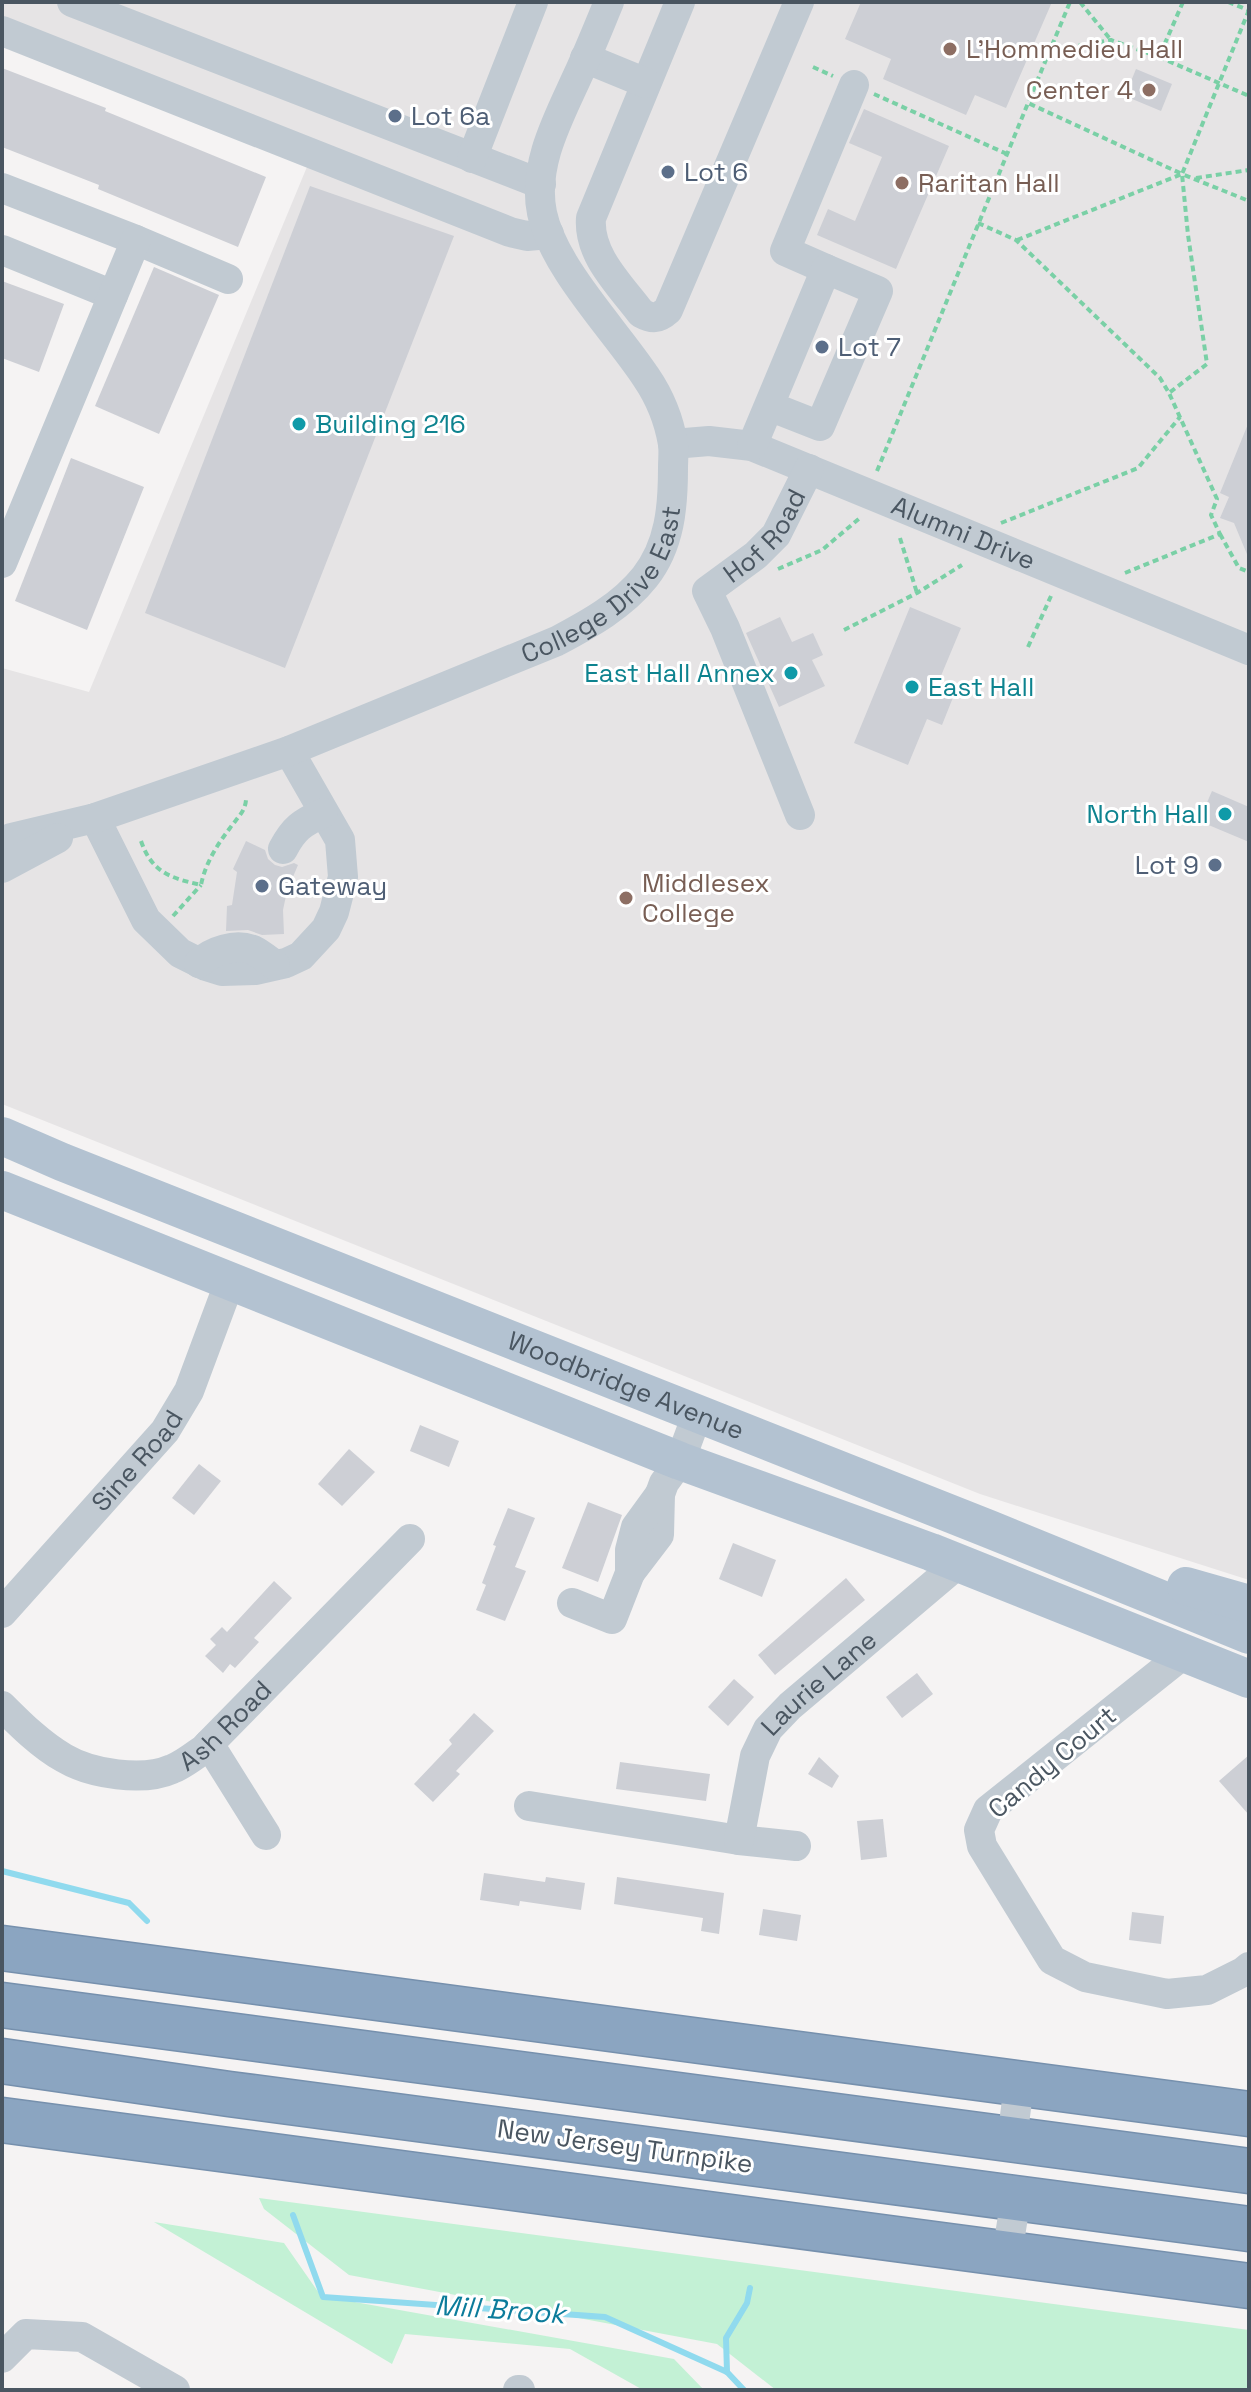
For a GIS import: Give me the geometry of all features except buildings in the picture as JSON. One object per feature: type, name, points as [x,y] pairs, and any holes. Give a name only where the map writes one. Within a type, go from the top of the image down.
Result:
[{"type":"highway","points":[[2,1948],[1249,2114]]},
{"type":"highway","points":[[2,2005],[1249,2171]]},
{"type":"highway","name":"New Jersey Turnpike","points":[[2,2061],[1249,2229]]},
{"type":"highway","points":[[2,2120],[1249,2286]]},
{"type":"main road","name":"Woodbridge Avenue","points":[[2,1136],[1249,1635]]},
{"type":"main road","points":[[2,1148],[62,1162]]},
{"type":"main road","name":"Woodbridge Avenue","points":[[2,1190],[680,1461],[959,1563],[1249,1679]]},
{"type":"main road","points":[[989,1529],[1249,1604]]},
{"type":"street","points":[[72,2],[541,184]]},
{"type":"street","points":[[472,158],[533,2]]},
{"type":"street","name":"College Drive East","points":[[2,843],[11,838],[95,818],[289,751],[557,641],[596,620],[630,594],[645,577],[658,557],[673,505],[673,444],[663,407],[646,377],[564,264],[542,213],[544,158],[609,2]]},
{"type":"street","points":[[680,2],[591,218],[593,244],[599,257],[641,313],[650,318],[668,310],[799,2]]},
{"type":"street","points":[[2,31],[510,232],[527,236],[549,234]]},
{"type":"street","points":[[585,58],[646,83]]},
{"type":"street","points":[[769,406],[820,426],[878,291],[785,251],[854,85]]},
{"type":"street","points":[[2,188],[228,279]]},
{"type":"street","points":[[2,563],[136,240]]},
{"type":"street","points":[[2,250],[113,295]]},
{"type":"street","points":[[752,446],[826,269]]},
{"type":"street","name":"Alumni Drive","points":[[673,444],[709,441],[752,446],[1246,640]]},
{"type":"street","name":"Hof Road","points":[[800,815],[725,628],[707,591],[756,555],[776,535],[809,469]]},
{"type":"street","points":[[2,868],[95,818],[146,920],[169,945],[199,963],[222,971],[255,970],[301,956],[326,929],[343,877],[340,840],[289,751]]},
{"type":"street","points":[[283,849],[293,831],[323,813]]},
{"type":"street","name":"Sine Road","points":[[2,1613],[165,1431],[189,1391],[230,1281]]},
{"type":"street","points":[[572,1603],[612,1619],[630,1573],[659,1535],[660,1494],[680,1461],[697,1415]]},
{"type":"street","name":"Ash Road","points":[[2,1706],[22,1726],[65,1759],[106,1773],[139,1776],[172,1770],[209,1744],[410,1539]]},
{"type":"street","name":"Laurie Lane","points":[[739,1840],[755,1756],[768,1729],[790,1706],[959,1563]]},
{"type":"street","name":"Candy Court","points":[[1185,1653],[988,1810],[979,1830],[982,1846],[1052,1960],[1085,1977],[1167,1994],[1207,1990],[1249,1967]]},
{"type":"street","points":[[209,1744],[266,1835]]},
{"type":"street","points":[[529,1806],[739,1840],[796,1846]]},
{"type":"street","points":[[1012,2140],[1019,2084]]},
{"type":"street","points":[[1007,2254],[1016,2198]]},
{"type":"street","points":[[2,2358],[26,2334],[82,2337],[175,2390]]},
{"type":"path","points":[[875,476],[1070,2]]},
{"type":"path","points":[[1080,2],[1111,40]]},
{"type":"path","points":[[1159,57],[1183,2]]},
{"type":"path","points":[[1169,393],[1207,364],[1182,174],[1249,10],[1228,2]]},
{"type":"path","points":[[1049,52],[1111,40],[1249,96]]},
{"type":"path","points":[[813,67],[1007,154]]},
{"type":"path","points":[[1028,103],[1182,174],[1249,201]]},
{"type":"path","points":[[1194,179],[1249,170]]},
{"type":"path","points":[[1016,240],[1182,174]]},
{"type":"path","points":[[978,223],[1016,240],[1160,378],[1217,499],[1211,515],[1239,568],[1249,572]]},
{"type":"path","points":[[999,524],[1138,468],[1180,417]]},
{"type":"path","points":[[765,575],[822,550],[863,516]]},
{"type":"path","points":[[1118,576],[1220,534]]},
{"type":"path","points":[[900,538],[917,593]]},
{"type":"path","points":[[844,630],[917,593],[962,565]]},
{"type":"path","points":[[1028,647],[1051,596]]},
{"type":"path","points":[[141,841],[150,862],[157,869],[201,885],[207,864],[244,810],[246,800]]},
{"type":"shaded area","name":"Middlesex College","points":[[2,2],[1249,2],[1249,1580],[980,1494],[2,1104],[2,668],[89,692],[309,162],[2,40]]},
{"type":"green space","points":[[259,2198],[1249,2330],[1249,2390],[776,2390],[717,2344],[349,2275],[264,2209]]},
{"type":"green space","points":[[154,2222],[284,2243],[321,2296],[674,2359],[704,2390],[643,2390],[570,2349],[405,2334],[392,2364]]},
{"type":"waterway","name":"Mill Brook","points":[[2,1871],[129,1903],[147,1921]]},
{"type":"waterway","name":"Mill Brook","points":[[293,2215],[323,2297],[605,2317],[727,2372],[744,2390]]},
{"type":"waterway","points":[[727,2372],[726,2338],[747,2303],[750,2288]]},
{"type":"place","name":"L'Hommedieu Hall","points":[[950,49]]},
{"type":"place","name":"Center 4","points":[[1149,90]]},
{"type":"place","name":"Lot 6a","points":[[395,116]]},
{"type":"place","name":"Lot 6","points":[[668,172]]},
{"type":"place","name":"Raritan Hall","points":[[902,183]]},
{"type":"place","name":"Lot 7","points":[[822,347]]},
{"type":"place","name":"Building 216","points":[[299,424]]},
{"type":"place","name":"East Hall Annex","points":[[791,673]]},
{"type":"place","name":"East Hall","points":[[912,687]]},
{"type":"place","name":"North Hall","points":[[1225,814]]},
{"type":"place","name":"Lot 9","points":[[1215,865]]},
{"type":"place","name":"Gateway","points":[[262,886]]},
{"type":"place","name":"Middlesex College","points":[[626,898]]}]
